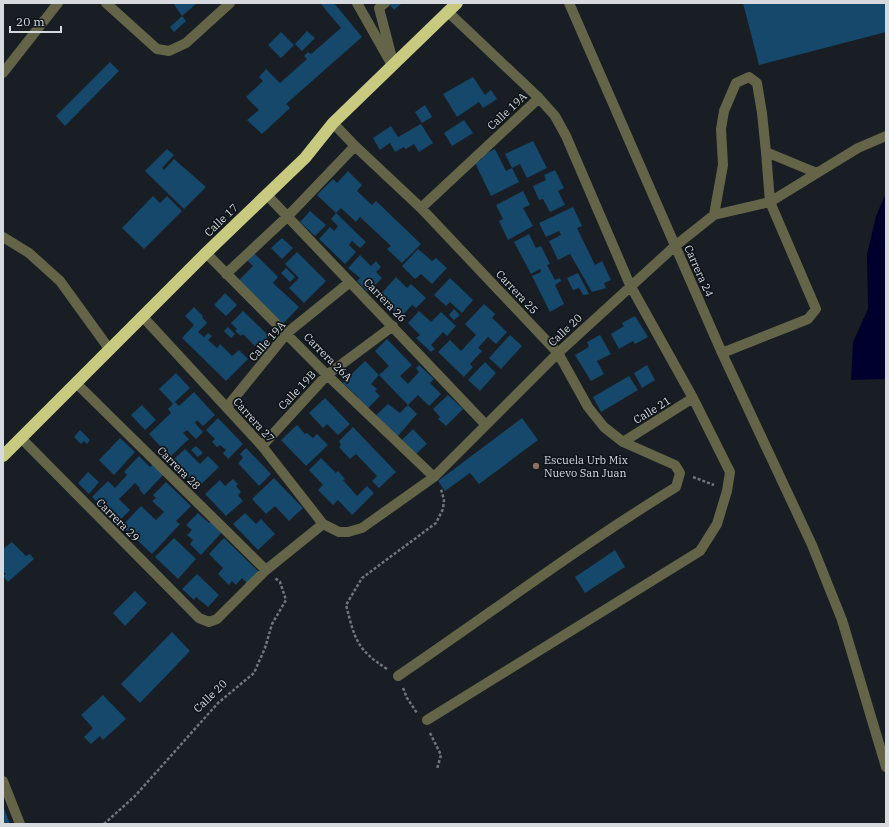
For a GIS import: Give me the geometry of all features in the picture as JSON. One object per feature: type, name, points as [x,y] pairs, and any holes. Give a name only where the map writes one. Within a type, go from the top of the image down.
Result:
[{"type":"highway","name":"Calle 17","points":[[3,456],[206,253],[305,158],[333,123],[457,3]]},
{"type":"street","points":[[3,73],[58,3]]},
{"type":"street","points":[[106,3],[157,49],[169,51],[186,43],[228,3]]},
{"type":"street","points":[[357,3],[393,65]]},
{"type":"street","points":[[385,3],[379,8],[393,65]]},
{"type":"street","name":"Carrera 24","points":[[569,3],[722,353],[812,545],[842,620],[886,767]]},
{"type":"street","points":[[427,720],[499,677],[549,643],[634,594],[700,551],[717,524],[728,491],[730,472],[693,398],[630,286],[566,136],[555,116],[539,98],[448,11]]},
{"type":"street","points":[[714,215],[723,165],[722,129],[724,110],[736,83],[749,77],[757,83],[766,152],[770,202],[816,309],[808,319],[722,353]]},
{"type":"street","name":"Calle 19A","points":[[421,208],[539,98]]},
{"type":"street","name":"Carrera 25","points":[[333,123],[355,146],[421,208],[558,352],[588,407],[604,427],[624,442],[675,465],[680,473]]},
{"type":"street","name":"Calle 20","points":[[348,532],[362,528],[434,477],[558,352],[675,246],[714,215],[770,202],[858,148],[886,136]]},
{"type":"street","points":[[226,274],[288,216],[355,146]]},
{"type":"street","points":[[766,152],[817,173]]},
{"type":"street","name":"Carrera 26","points":[[266,194],[485,424]]},
{"type":"street","points":[[3,237],[29,254],[60,281],[110,350]]},
{"type":"street","name":"Carrera 26A","points":[[206,253],[288,333],[327,375],[434,477]]},
{"type":"street","name":"Calle 19A","points":[[227,407],[288,333],[350,282]]},
{"type":"street","name":"Carrera 27","points":[[143,317],[262,446],[323,524],[339,532],[348,532]]},
{"type":"street","name":"Calle 19B","points":[[262,446],[327,375],[393,326]]},
{"type":"street","name":"Carrera 28","points":[[76,383],[266,570]]},
{"type":"street","name":"Calle 21","points":[[624,442],[693,398]]},
{"type":"street","name":"Carrera 29","points":[[20,438],[199,618],[209,622],[217,619],[266,570]]},
{"type":"street","points":[[398,676],[486,617],[625,518],[676,487],[680,473]]},
{"type":"street","points":[[266,570],[323,524]]},
{"type":"street","points":[[3,782],[20,824]]},
{"type":"path","points":[[680,473],[701,479],[728,491]]},
{"type":"path","points":[[434,477],[440,487],[444,500],[443,509],[436,523],[362,578],[346,605],[357,642],[370,658],[398,676],[415,711],[427,720],[430,733],[441,755],[438,769]]},
{"type":"path","name":"Calle 20","points":[[104,824],[135,796],[218,703],[254,673],[272,624],[286,600],[280,582],[266,570]]},
{"type":"water","points":[[886,193],[886,379],[851,380],[853,342],[868,309],[867,254],[876,216]]},
{"type":"building","points":[[173,3],[197,3],[182,16]]},
{"type":"building","points":[[320,3],[334,3],[362,37],[286,104],[290,108],[262,134],[247,120],[259,110],[246,97],[263,81],[259,77],[266,69],[280,83],[307,59],[304,56],[308,52],[311,54],[341,28]]},
{"type":"building","points":[[388,3],[402,3],[394,10]]},
{"type":"building","points":[[743,3],[886,3],[886,32],[759,65]]},
{"type":"building","points":[[182,16],[186,21],[174,32],[170,27]]},
{"type":"building","points":[[307,31],[315,38],[302,51],[295,44]]},
{"type":"building","points":[[281,32],[294,45],[281,58],[268,45]]},
{"type":"building","points":[[110,62],[119,71],[65,126],[56,116]]},
{"type":"building","points":[[473,77],[485,95],[491,90],[497,99],[483,108],[479,102],[457,117],[443,94]]},
{"type":"building","points":[[425,105],[432,117],[422,123],[415,112]]},
{"type":"building","points":[[464,120],[473,133],[452,146],[444,133]]},
{"type":"building","points":[[421,124],[433,143],[419,152],[414,144],[406,149],[404,147],[395,152],[390,143],[380,150],[373,138],[391,126],[398,137]]},
{"type":"building","points":[[533,141],[547,168],[527,178],[520,164],[512,168],[505,154]]},
{"type":"building","points":[[167,149],[174,155],[162,168],[164,170],[174,159],[206,187],[184,209],[145,171]]},
{"type":"building","points":[[495,149],[506,171],[512,168],[519,182],[491,196],[475,163],[482,159],[481,156]]},
{"type":"building","points":[[555,170],[564,188],[558,191],[565,205],[550,212],[543,199],[539,200],[533,186],[546,180],[544,175]]},
{"type":"building","points":[[348,171],[362,185],[357,191],[372,205],[376,201],[421,244],[402,263],[387,249],[391,246],[360,217],[356,222],[341,208],[336,213],[317,195],[333,179],[337,183]]},
{"type":"building","points":[[523,191],[530,205],[523,208],[533,226],[508,240],[499,221],[503,219],[496,205]]},
{"type":"building","points":[[153,196],[160,203],[167,196],[182,211],[144,249],[122,228]]},
{"type":"building","points":[[573,207],[582,226],[577,228],[595,265],[602,261],[611,280],[604,283],[606,288],[592,292],[570,254],[558,260],[549,241],[561,235],[559,231],[546,237],[539,223]]},
{"type":"building","points":[[310,211],[326,225],[315,236],[300,222]]},
{"type":"building","points":[[336,213],[366,242],[360,248],[352,241],[349,245],[356,252],[345,264],[319,239],[330,227],[334,231],[338,226],[331,219]]},
{"type":"building","points":[[529,234],[536,248],[541,246],[550,264],[547,265],[555,280],[560,278],[561,281],[555,285],[564,304],[550,312],[532,276],[541,272],[540,269],[531,274],[514,242]]},
{"type":"building","points":[[282,238],[293,248],[282,259],[271,248]]},
{"type":"building","points":[[418,249],[432,261],[436,258],[447,268],[432,284],[421,274],[415,279],[402,266]]},
{"type":"building","points":[[253,252],[278,277],[273,283],[299,307],[282,325],[238,281],[253,266],[246,259]]},
{"type":"building","points":[[297,252],[326,281],[304,303],[289,288],[299,278],[285,264]]},
{"type":"building","points":[[360,255],[371,266],[376,261],[381,267],[376,272],[382,278],[368,292],[357,281],[360,278],[348,268]]},
{"type":"building","points":[[286,268],[295,277],[290,282],[281,273]]},
{"type":"building","points":[[578,273],[589,294],[583,295],[579,288],[573,290],[567,278]]},
{"type":"building","points":[[396,277],[407,288],[411,284],[426,298],[416,308],[412,305],[401,317],[379,296]]},
{"type":"building","points":[[450,278],[473,300],[462,313],[450,302],[446,306],[434,295]]},
{"type":"building","points":[[225,293],[237,305],[226,316],[214,305]]},
{"type":"building","points":[[484,304],[495,314],[492,318],[507,332],[496,344],[488,337],[478,348],[482,351],[470,364],[473,367],[464,377],[438,352],[450,340],[461,351],[476,335],[465,324]]},
{"type":"building","points":[[194,307],[203,316],[202,317],[207,323],[198,332],[204,337],[208,333],[212,336],[208,340],[217,348],[220,344],[232,356],[239,350],[248,359],[226,381],[182,338],[194,325],[185,316]]},
{"type":"building","points":[[454,309],[460,315],[454,320],[449,315]]},
{"type":"building","points":[[243,311],[269,336],[257,348],[243,334],[241,336],[235,331],[237,329],[231,323]]},
{"type":"building","points":[[419,311],[431,322],[441,312],[456,326],[447,336],[443,332],[431,345],[435,349],[431,352],[416,338],[420,335],[408,323]]},
{"type":"building","points":[[635,316],[648,337],[635,344],[633,341],[619,349],[611,334],[624,326],[622,323]]},
{"type":"building","points":[[228,327],[235,334],[231,338],[224,331]]},
{"type":"building","points":[[510,335],[522,346],[501,369],[489,358]]},
{"type":"building","points":[[600,335],[611,354],[597,361],[604,374],[591,381],[575,355],[589,347],[587,342]]},
{"type":"building","points":[[387,339],[412,365],[400,376],[408,384],[419,372],[416,368],[419,365],[434,379],[430,383],[441,394],[429,406],[418,395],[408,405],[379,375],[389,366],[375,351]]},
{"type":"building","points":[[365,361],[379,375],[371,384],[377,389],[375,391],[380,396],[365,411],[355,400],[358,397],[343,383]]},
{"type":"building","points":[[485,362],[496,373],[480,391],[468,380]]},
{"type":"building","points":[[647,365],[655,380],[642,388],[634,373]]},
{"type":"building","points":[[176,373],[190,388],[175,402],[179,406],[194,392],[215,415],[203,426],[197,420],[195,423],[203,432],[196,439],[187,430],[183,433],[189,439],[170,457],[149,434],[171,413],[168,409],[173,404],[159,389]]},
{"type":"building","points":[[629,376],[638,390],[601,412],[593,397]]},
{"type":"building","points":[[448,395],[463,409],[446,426],[438,419],[440,417],[433,409]]},
{"type":"building","points":[[325,398],[350,424],[338,435],[327,424],[323,428],[309,413]]},
{"type":"building","points":[[388,404],[400,413],[408,405],[417,414],[397,437],[376,415]]},
{"type":"building","points":[[142,405],[156,420],[145,430],[131,415]]},
{"type":"building","points":[[218,418],[243,444],[228,459],[223,453],[226,450],[220,445],[217,447],[212,442],[215,439],[206,430]]},
{"type":"building","points":[[522,418],[538,440],[479,484],[470,473],[445,491],[438,481]]},
{"type":"building","points":[[297,425],[305,434],[307,433],[313,438],[317,434],[328,445],[306,466],[281,440]]},
{"type":"building","points":[[353,427],[396,472],[379,488],[372,481],[377,476],[356,454],[350,459],[339,447],[341,445],[339,441]]},
{"type":"building","points":[[413,429],[427,444],[415,455],[401,441]]},
{"type":"building","points":[[80,430],[90,440],[87,444],[84,441],[81,444],[74,437]]},
{"type":"building","points":[[120,438],[135,452],[114,475],[99,460]]},
{"type":"building","points":[[196,446],[203,453],[198,457],[191,450]]},
{"type":"building","points":[[246,448],[271,474],[259,486],[238,463],[243,458],[240,454]]},
{"type":"building","points":[[185,449],[200,464],[208,456],[219,467],[198,487],[173,460]]},
{"type":"building","points":[[139,456],[150,467],[153,464],[164,474],[144,495],[135,483],[119,499],[130,510],[118,522],[92,497],[108,481],[115,488],[127,475],[124,472]]},
{"type":"building","points":[[321,458],[336,473],[338,471],[345,479],[343,480],[357,496],[367,486],[374,493],[352,515],[338,500],[333,505],[318,490],[323,485],[309,470]]},
{"type":"building","points":[[88,472],[99,482],[89,494],[78,483]]},
{"type":"building","points":[[274,478],[303,508],[289,521],[275,506],[266,514],[252,499]]},
{"type":"building","points":[[233,479],[238,484],[236,486],[241,492],[238,495],[243,501],[226,516],[205,494],[220,480],[225,486]]},
{"type":"building","points":[[166,482],[191,506],[176,521],[180,524],[152,554],[122,526],[141,506],[156,520],[164,512],[152,501],[156,498],[153,495]]},
{"type":"building","points":[[198,513],[209,523],[212,520],[223,531],[201,555],[190,544],[193,540],[187,535],[192,530],[186,525]]},
{"type":"building","points":[[245,513],[256,524],[261,519],[275,534],[258,550],[233,524]]},
{"type":"building","points":[[174,538],[196,559],[178,579],[155,557]]},
{"type":"building","points":[[224,538],[258,571],[247,583],[242,578],[236,585],[232,581],[229,585],[218,574],[223,568],[209,554]]},
{"type":"building","points":[[12,542],[26,556],[30,554],[34,559],[8,582],[3,576],[6,574],[3,571],[3,549]]},
{"type":"building","points":[[615,550],[625,567],[585,593],[575,577]]},
{"type":"building","points":[[197,574],[219,595],[208,607],[196,597],[194,600],[182,589]]},
{"type":"building","points":[[135,591],[147,603],[125,626],[113,613]]},
{"type":"building","points":[[172,632],[190,651],[140,703],[121,684]]},
{"type":"building","points":[[103,695],[126,719],[103,740],[100,736],[91,744],[84,737],[93,728],[81,715]]},
{"type":"building","points":[[3,806],[10,824],[3,824]]},
{"type":"place","name":"Escuela Urb Mix Nuevo San Juan","points":[[536,466]]}]
